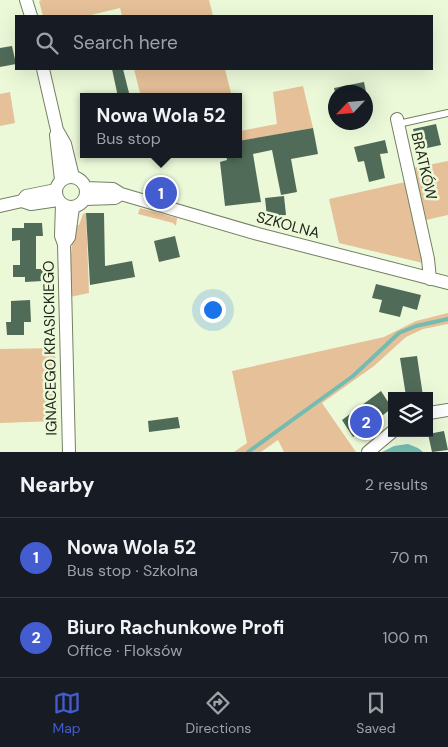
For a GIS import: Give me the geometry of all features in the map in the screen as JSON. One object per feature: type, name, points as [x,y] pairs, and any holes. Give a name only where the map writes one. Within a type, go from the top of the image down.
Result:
[{"type":"street","points":[[26,0],[31,15]]},
{"type":"street","name":"IGNACEGO KRASICKIEGO","points":[[43,70],[57,130],[56,136],[64,193],[61,236],[64,244],[69,452]]},
{"type":"street","name":"BRATKÓW","points":[[397,122],[428,259],[430,279]]},
{"type":"street","points":[[0,206],[22,201],[26,196],[64,193],[80,180],[85,194],[81,204],[64,193]]},
{"type":"street","name":"SZKOLNA","points":[[85,194],[114,198],[121,194],[258,234],[448,283]]},
{"type":"street","points":[[433,412],[448,410]]},
{"type":"street","points":[[368,452],[388,435]]},
{"type":"lane","points":[[397,122],[448,113]]},
{"type":"shaded area","points":[[209,0],[213,15],[122,15],[120,8],[91,15],[43,15],[39,1]]},
{"type":"shaded area","points":[[134,70],[225,70],[231,93],[140,93]]},
{"type":"shaded area","points":[[303,86],[313,128],[242,141],[242,131],[277,124],[273,92]]},
{"type":"shaded area","points":[[10,92],[15,123],[0,126],[0,94]]},
{"type":"shaded area","points":[[448,161],[448,215],[426,220],[413,168]]},
{"type":"shaded area","points":[[405,182],[423,263],[339,243],[329,199]]},
{"type":"shaded area","points":[[140,208],[177,218],[176,226],[173,223],[138,214]]},
{"type":"shaded area","points":[[86,213],[89,293],[70,297],[69,275],[74,225],[79,225],[83,214]]},
{"type":"shaded area","points":[[448,313],[448,324],[423,329],[406,337],[374,366],[322,403],[356,452],[284,452],[278,440],[261,452],[234,452],[247,443],[232,371],[384,337],[416,321]]},
{"type":"shaded area","points":[[55,348],[57,421],[0,423],[0,349]]},
{"type":"water","points":[[408,444],[423,452],[382,452],[394,446]]},
{"type":"building","points":[[12,46],[15,64],[0,67],[0,48]]},
{"type":"building","points":[[112,70],[123,70],[129,93],[117,93]]},
{"type":"building","points":[[364,82],[365,85],[349,85]]},
{"type":"building","points":[[436,124],[441,145],[418,150],[413,129]]},
{"type":"building","points":[[313,128],[318,154],[291,159],[297,192],[281,195],[272,150],[253,154],[261,202],[225,206],[220,162],[227,160],[227,158],[242,158],[242,140]]},
{"type":"building","points":[[385,140],[388,153],[380,154],[385,178],[369,182],[364,161],[358,162],[354,147]]},
{"type":"building","points":[[284,196],[286,215],[267,217],[265,198]]},
{"type":"building","points":[[86,213],[104,213],[105,266],[132,261],[135,277],[90,285]]},
{"type":"building","points":[[24,223],[42,223],[43,236],[36,236],[36,269],[43,269],[43,281],[25,282],[25,277],[13,277],[13,265],[20,265],[20,240],[12,241],[12,228],[24,228]]},
{"type":"building","points":[[175,236],[180,257],[159,262],[154,241]]},
{"type":"building","points":[[376,284],[421,295],[417,310],[403,306],[400,317],[379,312],[382,300],[372,298]]},
{"type":"building","points":[[30,300],[31,322],[24,322],[24,335],[7,335],[6,322],[11,322],[11,301]]},
{"type":"building","points":[[417,356],[422,392],[405,392],[400,358]]},
{"type":"building","points":[[381,391],[388,402],[388,411],[370,427],[353,437],[342,420]]},
{"type":"building","points":[[178,417],[180,428],[149,432],[148,421]]},
{"type":"building","points":[[444,431],[448,450],[432,452],[429,437],[433,437],[433,433]]},
{"type":"waterway","points":[[248,452],[353,376],[399,333],[416,326],[448,319]]},
{"type":"place","name":"Nowa Wola 52","points":[[161,193]]},
{"type":"place","name":"Biuro Rachunkowe Profi","points":[[366,422]]}]
